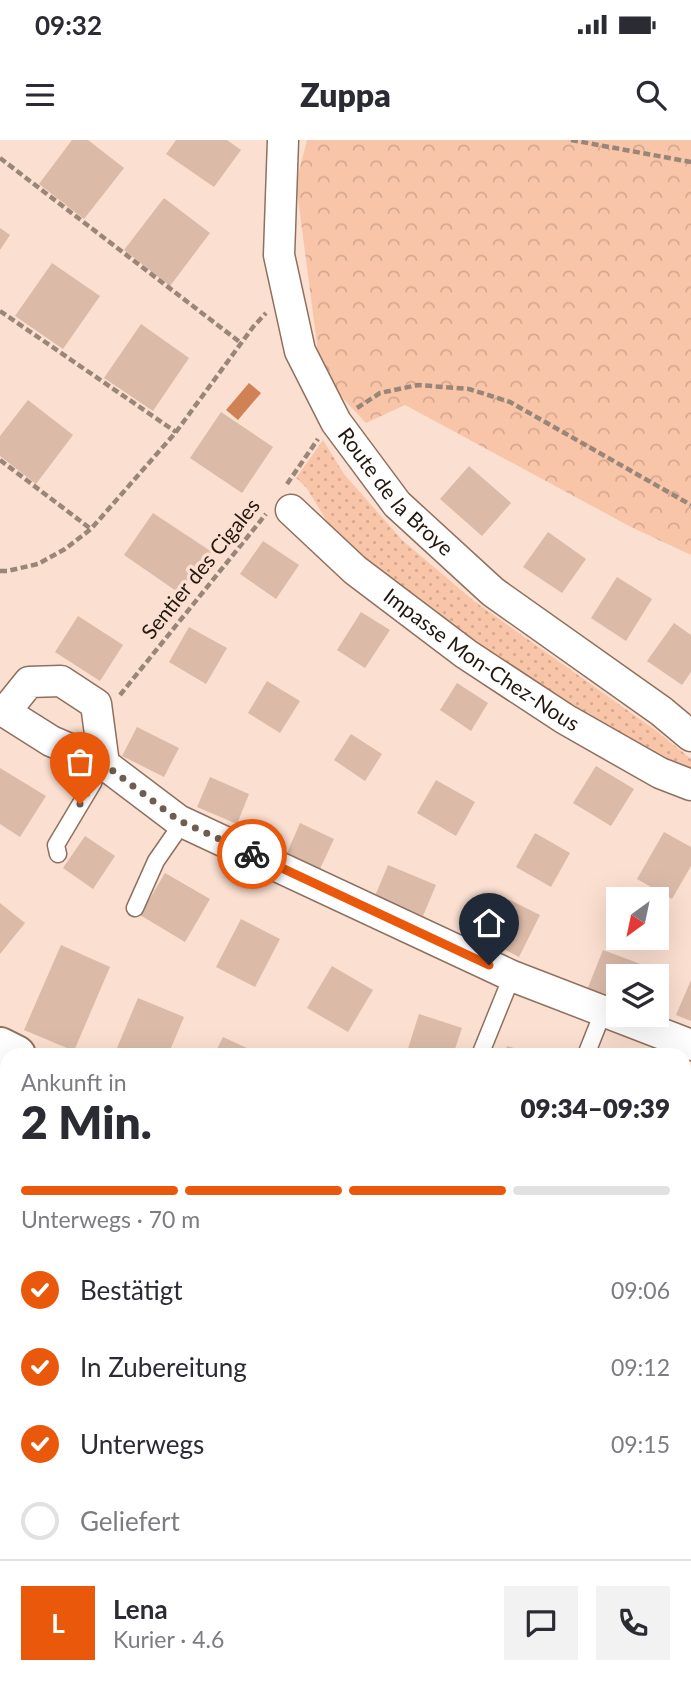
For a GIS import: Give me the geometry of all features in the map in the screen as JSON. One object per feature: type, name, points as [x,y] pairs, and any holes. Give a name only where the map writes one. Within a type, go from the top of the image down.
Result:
[{"type":"street","name":"Route de la Broye","points":[[284,140],[279,255],[300,351],[328,429],[397,503],[493,592],[662,711],[691,736]]},
{"type":"street","name":"Impasse Mon-Chez-Nous","points":[[281,502],[355,570],[466,654],[565,719],[660,773],[691,785]]},
{"type":"street","points":[[102,763],[96,704],[61,681],[29,682],[5,712],[51,741],[102,763],[183,822],[512,976],[691,1045]]},
{"type":"lane","points":[[58,854],[56,845],[102,763]]},
{"type":"lane","points":[[135,908],[156,861],[183,822]]},
{"type":"lane","points":[[484,1048],[512,976]]},
{"type":"lane","points":[[589,1048],[603,1012]]},
{"type":"path","points":[[571,140],[691,162]]},
{"type":"path","points":[[0,158],[241,343]]},
{"type":"path","points":[[0,311],[176,432]]},
{"type":"path","points":[[0,571],[37,564],[65,550],[91,529],[176,432],[253,327]]},
{"type":"path","points":[[328,429],[380,393],[418,384],[469,389],[510,402],[691,505]]},
{"type":"path","name":"Sentier des Cigales","points":[[99,714],[110,708],[281,502],[328,429]]},
{"type":"path","points":[[0,460],[91,529]]},
{"type":"green space","points":[[307,140],[691,140],[691,555],[631,527],[405,405],[366,423],[321,375],[296,183]]},
{"type":"green space","points":[[323,440],[344,474],[402,540],[474,601],[658,732],[691,759],[691,776],[470,647],[334,533],[306,487],[296,478]]},
{"type":"shaded area","points":[[249,383],[261,393],[238,420],[226,410]]},
{"type":"building","points":[[72,140],[88,140],[124,168],[84,219],[39,184]]},
{"type":"building","points":[[176,140],[227,140],[241,150],[214,187],[166,154]]},
{"type":"building","points":[[164,198],[210,233],[170,286],[124,250]]},
{"type":"building","points":[[0,228],[10,235],[0,250]]},
{"type":"building","points":[[52,263],[100,296],[63,349],[15,316]]},
{"type":"building","points":[[141,324],[189,358],[153,411],[104,378]]},
{"type":"building","points":[[28,400],[73,435],[36,484],[0,456],[0,436]]},
{"type":"building","points":[[221,412],[273,447],[242,493],[190,458]]},
{"type":"building","points":[[469,466],[511,503],[482,536],[440,499]]},
{"type":"building","points":[[153,513],[212,552],[182,595],[124,555]]},
{"type":"building","points":[[548,532],[586,559],[562,593],[523,567]]},
{"type":"building","points":[[263,541],[299,565],[276,599],[240,574]]},
{"type":"building","points":[[617,577],[652,599],[626,641],[591,618]]},
{"type":"building","points":[[361,612],[390,630],[365,668],[337,650]]},
{"type":"building","points":[[78,616],[123,645],[100,681],[55,652]]},
{"type":"building","points":[[674,623],[691,635],[691,672],[682,685],[647,661]]},
{"type":"building","points":[[189,627],[227,648],[206,684],[169,662]]},
{"type":"building","points":[[267,681],[300,701],[280,733],[248,713]]},
{"type":"building","points":[[457,683],[488,703],[471,731],[440,710]]},
{"type":"building","points":[[137,727],[179,748],[164,777],[122,756]]},
{"type":"building","points":[[351,734],[382,754],[365,781],[334,760]]},
{"type":"building","points":[[596,766],[634,789],[611,826],[573,803]]},
{"type":"building","points":[[0,768],[46,796],[20,837],[0,824]]},
{"type":"building","points":[[210,777],[249,794],[237,824],[197,807]]},
{"type":"building","points":[[436,780],[475,802],[456,836],[417,813]]},
{"type":"building","points":[[300,823],[334,839],[320,869],[287,853]]},
{"type":"building","points":[[664,832],[691,847],[691,866],[672,899],[669,897],[669,887],[651,887],[637,879]]},
{"type":"building","points":[[535,833],[570,853],[551,887],[516,867]]},
{"type":"building","points":[[85,836],[115,856],[93,889],[63,868]]},
{"type":"building","points":[[388,865],[436,885],[423,916],[375,896]]},
{"type":"building","points":[[165,873],[210,899],[185,942],[140,915]]},
{"type":"building","points":[[508,899],[540,915],[519,957],[488,941]]},
{"type":"building","points":[[0,903],[25,923],[0,954]]},
{"type":"building","points":[[241,919],[280,939],[255,987],[216,967]]},
{"type":"building","points":[[61,945],[110,967],[75,1048],[67,1048],[24,1030]]},
{"type":"building","points":[[603,950],[641,964],[606,964],[606,997],[587,990]]},
{"type":"building","points":[[332,966],[373,990],[348,1032],[307,1008]]},
{"type":"building","points":[[691,980],[691,1021],[676,1015]]},
{"type":"building","points":[[138,998],[184,1017],[171,1048],[117,1048]]},
{"type":"building","points":[[419,1014],[462,1028],[455,1048],[408,1048]]},
{"type":"building","points":[[223,1037],[247,1048],[218,1048]]},
{"type":"way so far","points":[[80,804],[93,783],[99,762],[178,820],[252,854]]},
{"type":"route","points":[[252,854],[489,965]]}]
